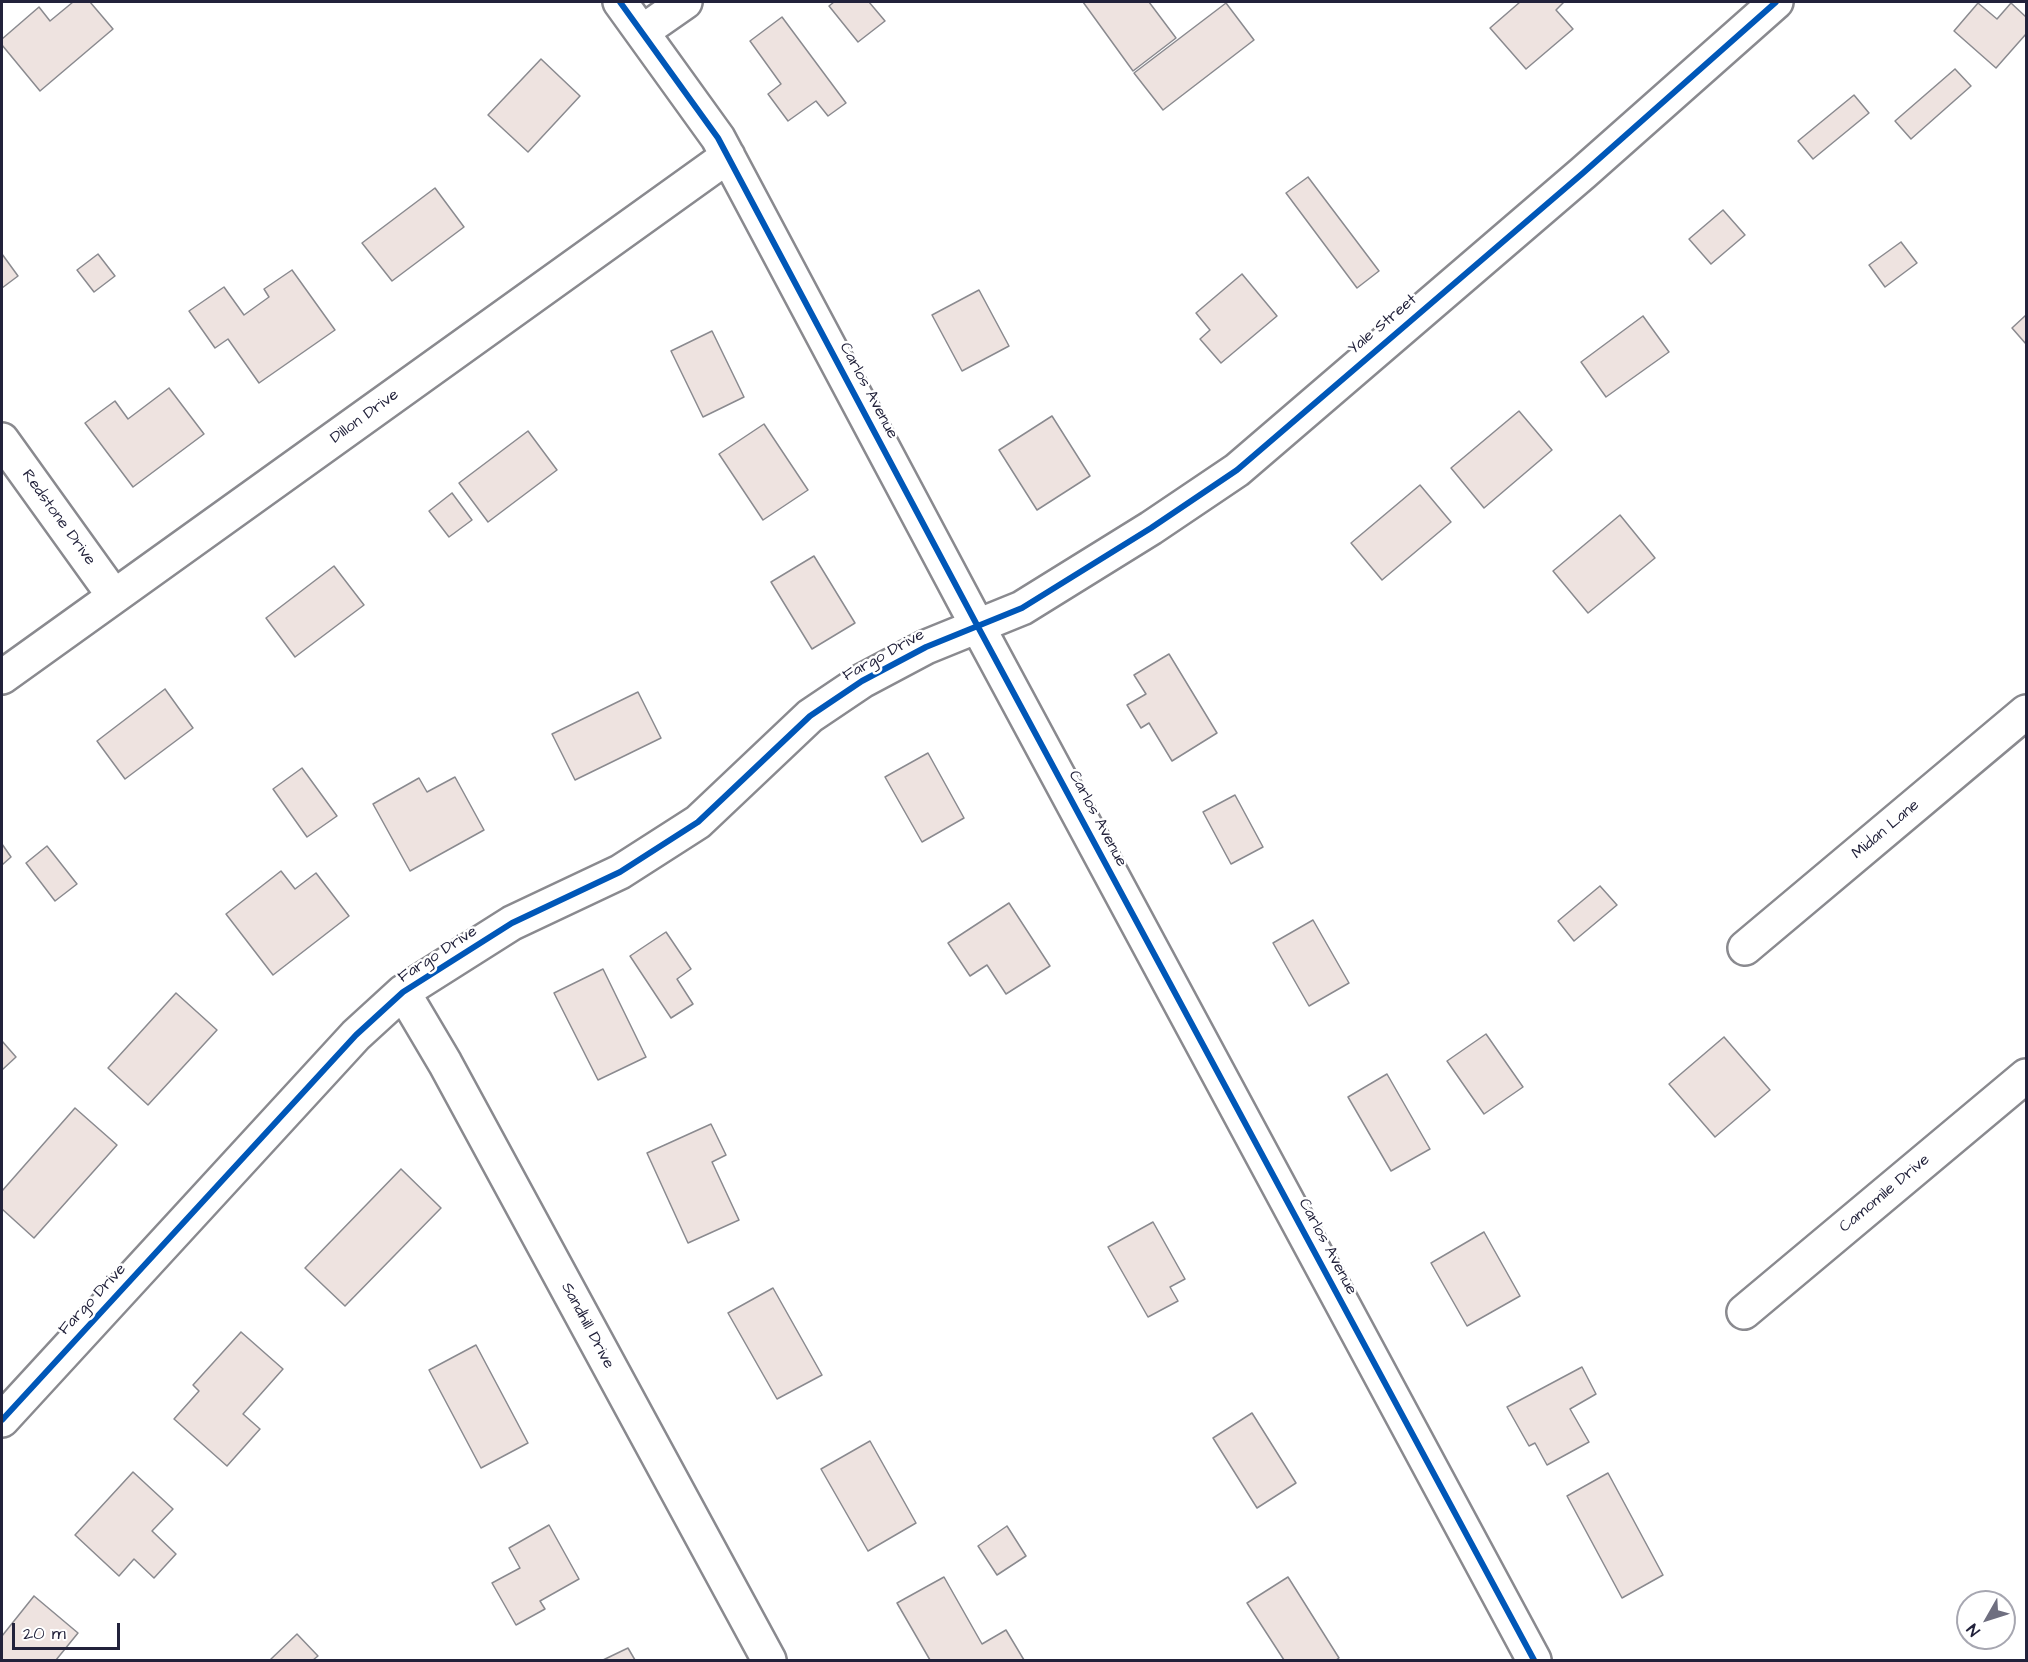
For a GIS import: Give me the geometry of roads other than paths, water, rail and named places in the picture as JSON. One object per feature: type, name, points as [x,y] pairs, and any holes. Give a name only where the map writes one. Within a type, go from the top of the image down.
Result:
[{"type":"street","name":"Carlos Avenue","points":[[620,2],[718,138],[728,156],[977,625],[1534,1660]]},
{"type":"street","points":[[642,32],[686,2]]},
{"type":"street","name":"Yale Street","points":[[977,625],[1022,608],[1151,528],[1236,470],[1583,173],[1776,2]]},
{"type":"street","name":"Dillon Drive","points":[[2,677],[728,156]]},
{"type":"street","name":"Redstone Drive","points":[[2,440],[114,596]]},
{"type":"street","name":"Fargo Drive","points":[[2,1420],[356,1035],[403,992],[512,923],[630,866],[698,822],[810,716],[861,681],[926,647],[977,625]]},
{"type":"street","name":"Midan Lane","points":[[1745,948],[2026,712]]},
{"type":"street","name":"Sandhill Drive","points":[[403,992],[445,1063],[769,1660]]},
{"type":"street","name":"Camomile Drive","points":[[1744,1312],[2026,1076]]}]
